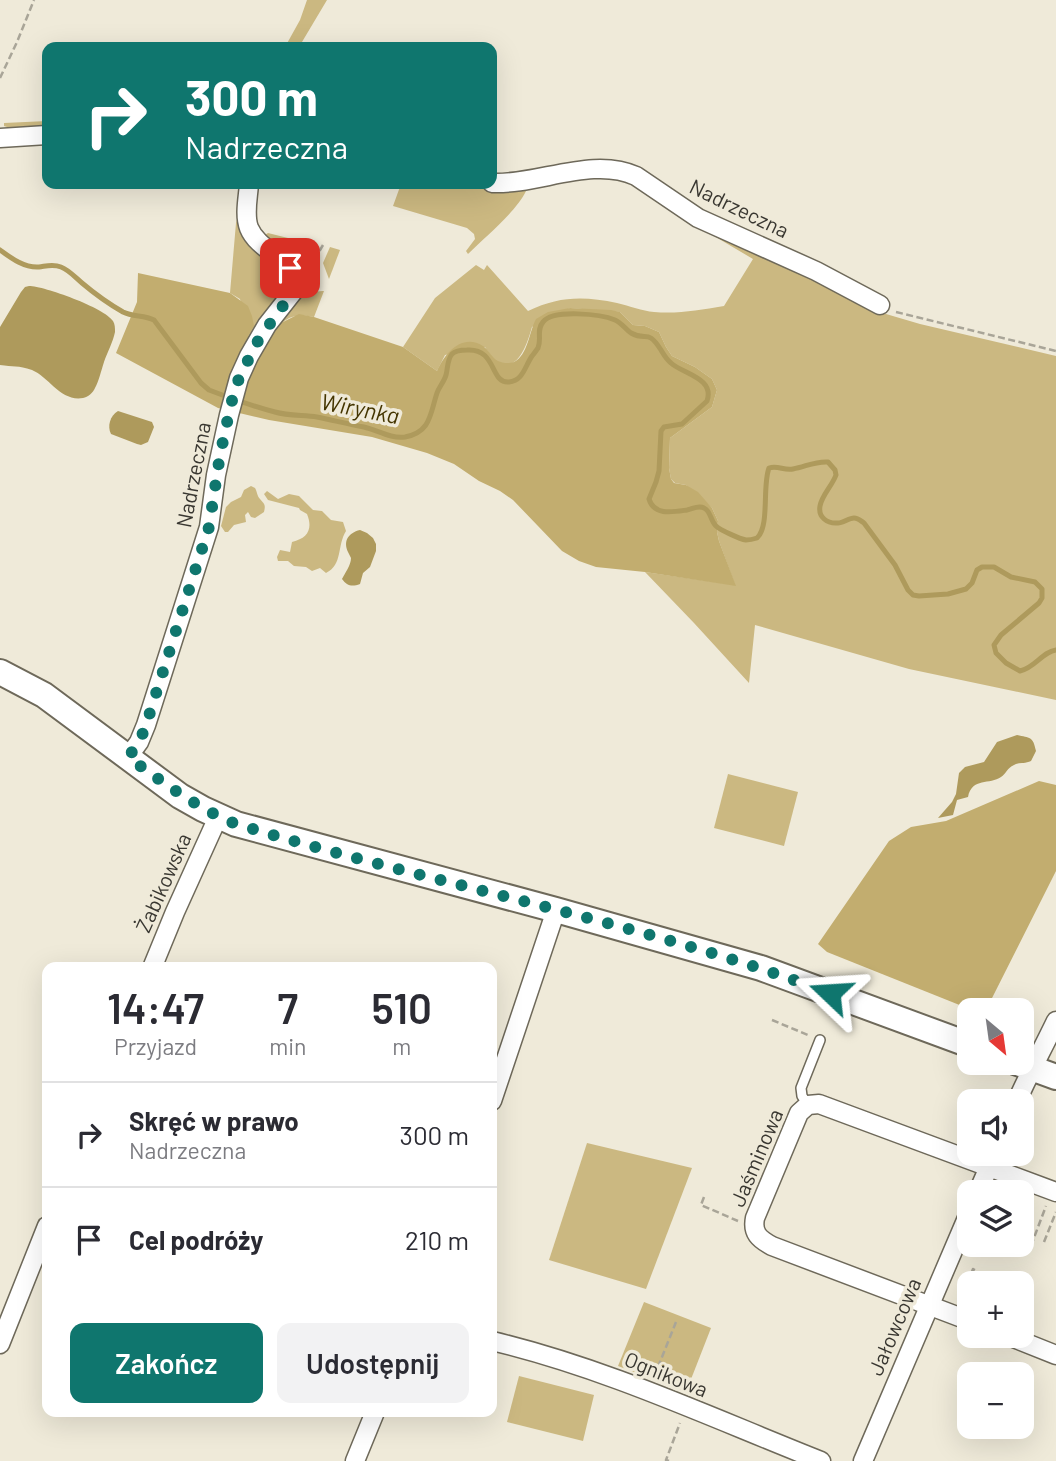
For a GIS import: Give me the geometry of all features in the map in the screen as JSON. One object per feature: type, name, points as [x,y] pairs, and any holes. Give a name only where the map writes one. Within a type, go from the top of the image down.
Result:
[{"type":"street","points":[[0,138],[42,135]]},
{"type":"street","name":"Nadrzeczna","points":[[497,183],[527,181],[594,170],[620,170],[698,218],[807,267],[880,305]]},
{"type":"street","points":[[249,189],[249,229],[260,245],[286,263],[294,274],[296,285]]},
{"type":"street","name":"Nadrzeczna","points":[[128,757],[139,743],[146,725],[209,527],[216,475],[233,398],[244,367],[259,339],[296,285]]},
{"type":"street","points":[[0,673],[44,695],[180,796],[218,817],[262,832],[761,968],[957,1040]]},
{"type":"street","name":"Żabikowska","points":[[154,962],[218,817]]},
{"type":"street","points":[[497,1086],[556,910]]},
{"type":"street","points":[[1034,1061],[1038,1059],[1056,1021]]},
{"type":"street","points":[[1034,1069],[1056,1077]]},
{"type":"street","name":"Jaśminowa","points":[[929,1306],[772,1246],[757,1236],[754,1230],[755,1218],[796,1119],[808,1105],[820,1104],[957,1149]]},
{"type":"street","name":"Jaśminowa","points":[[1001,1166],[1051,1198]]},
{"type":"street","points":[[0,1344],[42,1239]]},
{"type":"street","name":"Jałowcowa","points":[[863,1461],[957,1241]]},
{"type":"street","points":[[929,1306],[957,1316]]},
{"type":"street","name":"Ognikowa","points":[[497,1342],[558,1358],[607,1375],[821,1461]]},
{"type":"street","points":[[1034,1346],[1056,1354]]},
{"type":"street","points":[[355,1461],[373,1417]]},
{"type":"lane","points":[[808,1105],[802,1096],[802,1088],[820,1040]]},
{"type":"path","points":[[0,78],[34,0]]},
{"type":"path","points":[[296,285],[323,245]]},
{"type":"path","points":[[880,305],[919,318],[1056,351]]},
{"type":"path","points":[[772,1020],[820,1040]]},
{"type":"path","points":[[704,1197],[701,1205],[743,1223]]},
{"type":"path","points":[[1034,1238],[1051,1198]]},
{"type":"path","points":[[1044,1242],[1056,1212]]},
{"type":"path","points":[[652,1383],[676,1322]]},
{"type":"path","points":[[668,1461],[666,1460],[683,1416]]},
{"type":"shaded area","points":[[307,0],[327,0],[302,42],[288,42]]},
{"type":"shaded area","points":[[42,121],[42,127],[13,129],[4,126],[4,123]]},
{"type":"shaded area","points":[[526,188],[508,216],[468,254],[466,251],[475,239],[474,234],[467,228],[393,206],[399,189]]},
{"type":"shaded area","points":[[242,201],[277,265],[291,280],[252,340],[248,336],[240,299],[230,293],[236,223]]},
{"type":"shaded area","points":[[254,223],[265,235],[268,233],[316,245],[305,260],[294,261],[272,247]]},
{"type":"shaded area","points":[[692,223],[886,314],[1056,356],[1056,700],[909,669],[755,625],[749,683],[645,572],[735,585],[719,541],[718,521],[712,508],[686,485],[675,483],[671,479],[669,468],[670,438],[712,407],[717,390],[712,379],[672,356],[659,332],[645,326],[633,325],[620,312],[570,308],[532,327],[521,355],[510,364],[496,361],[485,347],[445,355],[437,371],[403,347],[435,298],[476,265],[484,270],[487,265],[528,311],[550,302],[583,298],[645,311],[689,311],[724,306],[753,259]]},
{"type":"shaded area","points":[[330,247],[340,250],[329,279],[323,263]]},
{"type":"shaded area","points":[[138,273],[230,293],[248,306],[254,326],[248,336],[262,347],[281,323],[299,314],[403,347],[437,371],[455,347],[468,342],[483,346],[498,361],[514,362],[525,349],[536,319],[548,312],[570,308],[620,312],[633,325],[645,326],[659,332],[672,356],[712,379],[717,390],[712,407],[670,438],[669,468],[674,483],[686,485],[698,492],[712,508],[718,521],[719,541],[736,586],[596,567],[562,551],[513,500],[454,464],[372,437],[269,420],[218,408],[116,353],[137,302]]},
{"type":"shaded area","points":[[29,286],[87,304],[114,322],[114,336],[98,382],[87,397],[68,396],[32,370],[0,365],[0,327],[21,292]]},
{"type":"shaded area","points":[[324,291],[314,317],[304,315],[289,318],[278,327],[263,347],[280,319],[295,302],[313,292]]},
{"type":"shaded area","points":[[118,411],[152,422],[154,427],[148,442],[141,445],[111,434],[110,421]]},
{"type":"shaded area","points":[[251,486],[264,504],[264,512],[255,518],[248,512],[245,515],[246,522],[234,525],[225,532],[221,526],[226,507]]},
{"type":"shaded area","points":[[267,491],[278,499],[289,494],[299,496],[313,510],[322,511],[331,520],[343,522],[346,531],[337,560],[326,573],[320,568],[312,571],[306,567],[294,566],[288,561],[278,561],[280,550],[290,552],[292,542],[308,532],[309,519],[299,508],[268,500],[264,494]]},
{"type":"shaded area","points":[[360,530],[373,538],[376,551],[360,584],[350,585],[342,579],[351,561],[346,541],[350,535]]},
{"type":"shaded area","points":[[1017,735],[1028,737],[1034,743],[1036,751],[1031,761],[1012,766],[997,779],[977,784],[968,797],[957,800],[953,815],[938,818],[956,794],[959,773],[965,767],[984,762],[997,742]]},
{"type":"shaded area","points":[[728,774],[798,792],[784,846],[714,828]]},
{"type":"shaded area","points":[[1039,781],[1056,785],[1056,871],[992,998],[957,998],[957,1004],[827,952],[818,944],[889,841],[911,827],[946,821]]},
{"type":"shaded area","points":[[587,1143],[692,1168],[646,1289],[549,1260]]},
{"type":"shaded area","points":[[644,1302],[711,1328],[686,1392],[618,1366]]},
{"type":"shaded area","points":[[519,1376],[594,1395],[583,1441],[507,1422]]},
{"type":"waterway","name":"Wirynka","points":[[0,250],[28,266],[61,267],[123,312],[154,320],[209,390],[280,413],[317,417],[395,437],[414,435],[425,426],[445,378],[449,359],[455,352],[467,350],[484,354],[499,378],[509,382],[518,379],[538,348],[539,331],[548,318],[578,314],[615,320],[631,333],[653,339],[669,361],[696,377],[708,393],[707,401],[682,424],[664,427],[661,431],[659,471],[649,499],[655,508],[670,512],[702,507],[722,530],[743,539],[755,539],[761,532],[765,515],[769,468],[790,469],[828,462],[836,475],[821,502],[822,516],[834,523],[854,518],[864,523],[913,595],[948,594],[966,589],[972,583],[977,570],[982,567],[994,567],[1011,577],[1035,582],[1042,589],[1042,598],[1001,635],[994,645],[996,653],[1020,671],[1056,650]]},
{"type":"route","points":[[290,268],[296,279],[293,292],[267,325],[234,392],[216,475],[209,527],[142,737],[128,757],[180,796],[236,824],[714,954],[830,993]]}]
